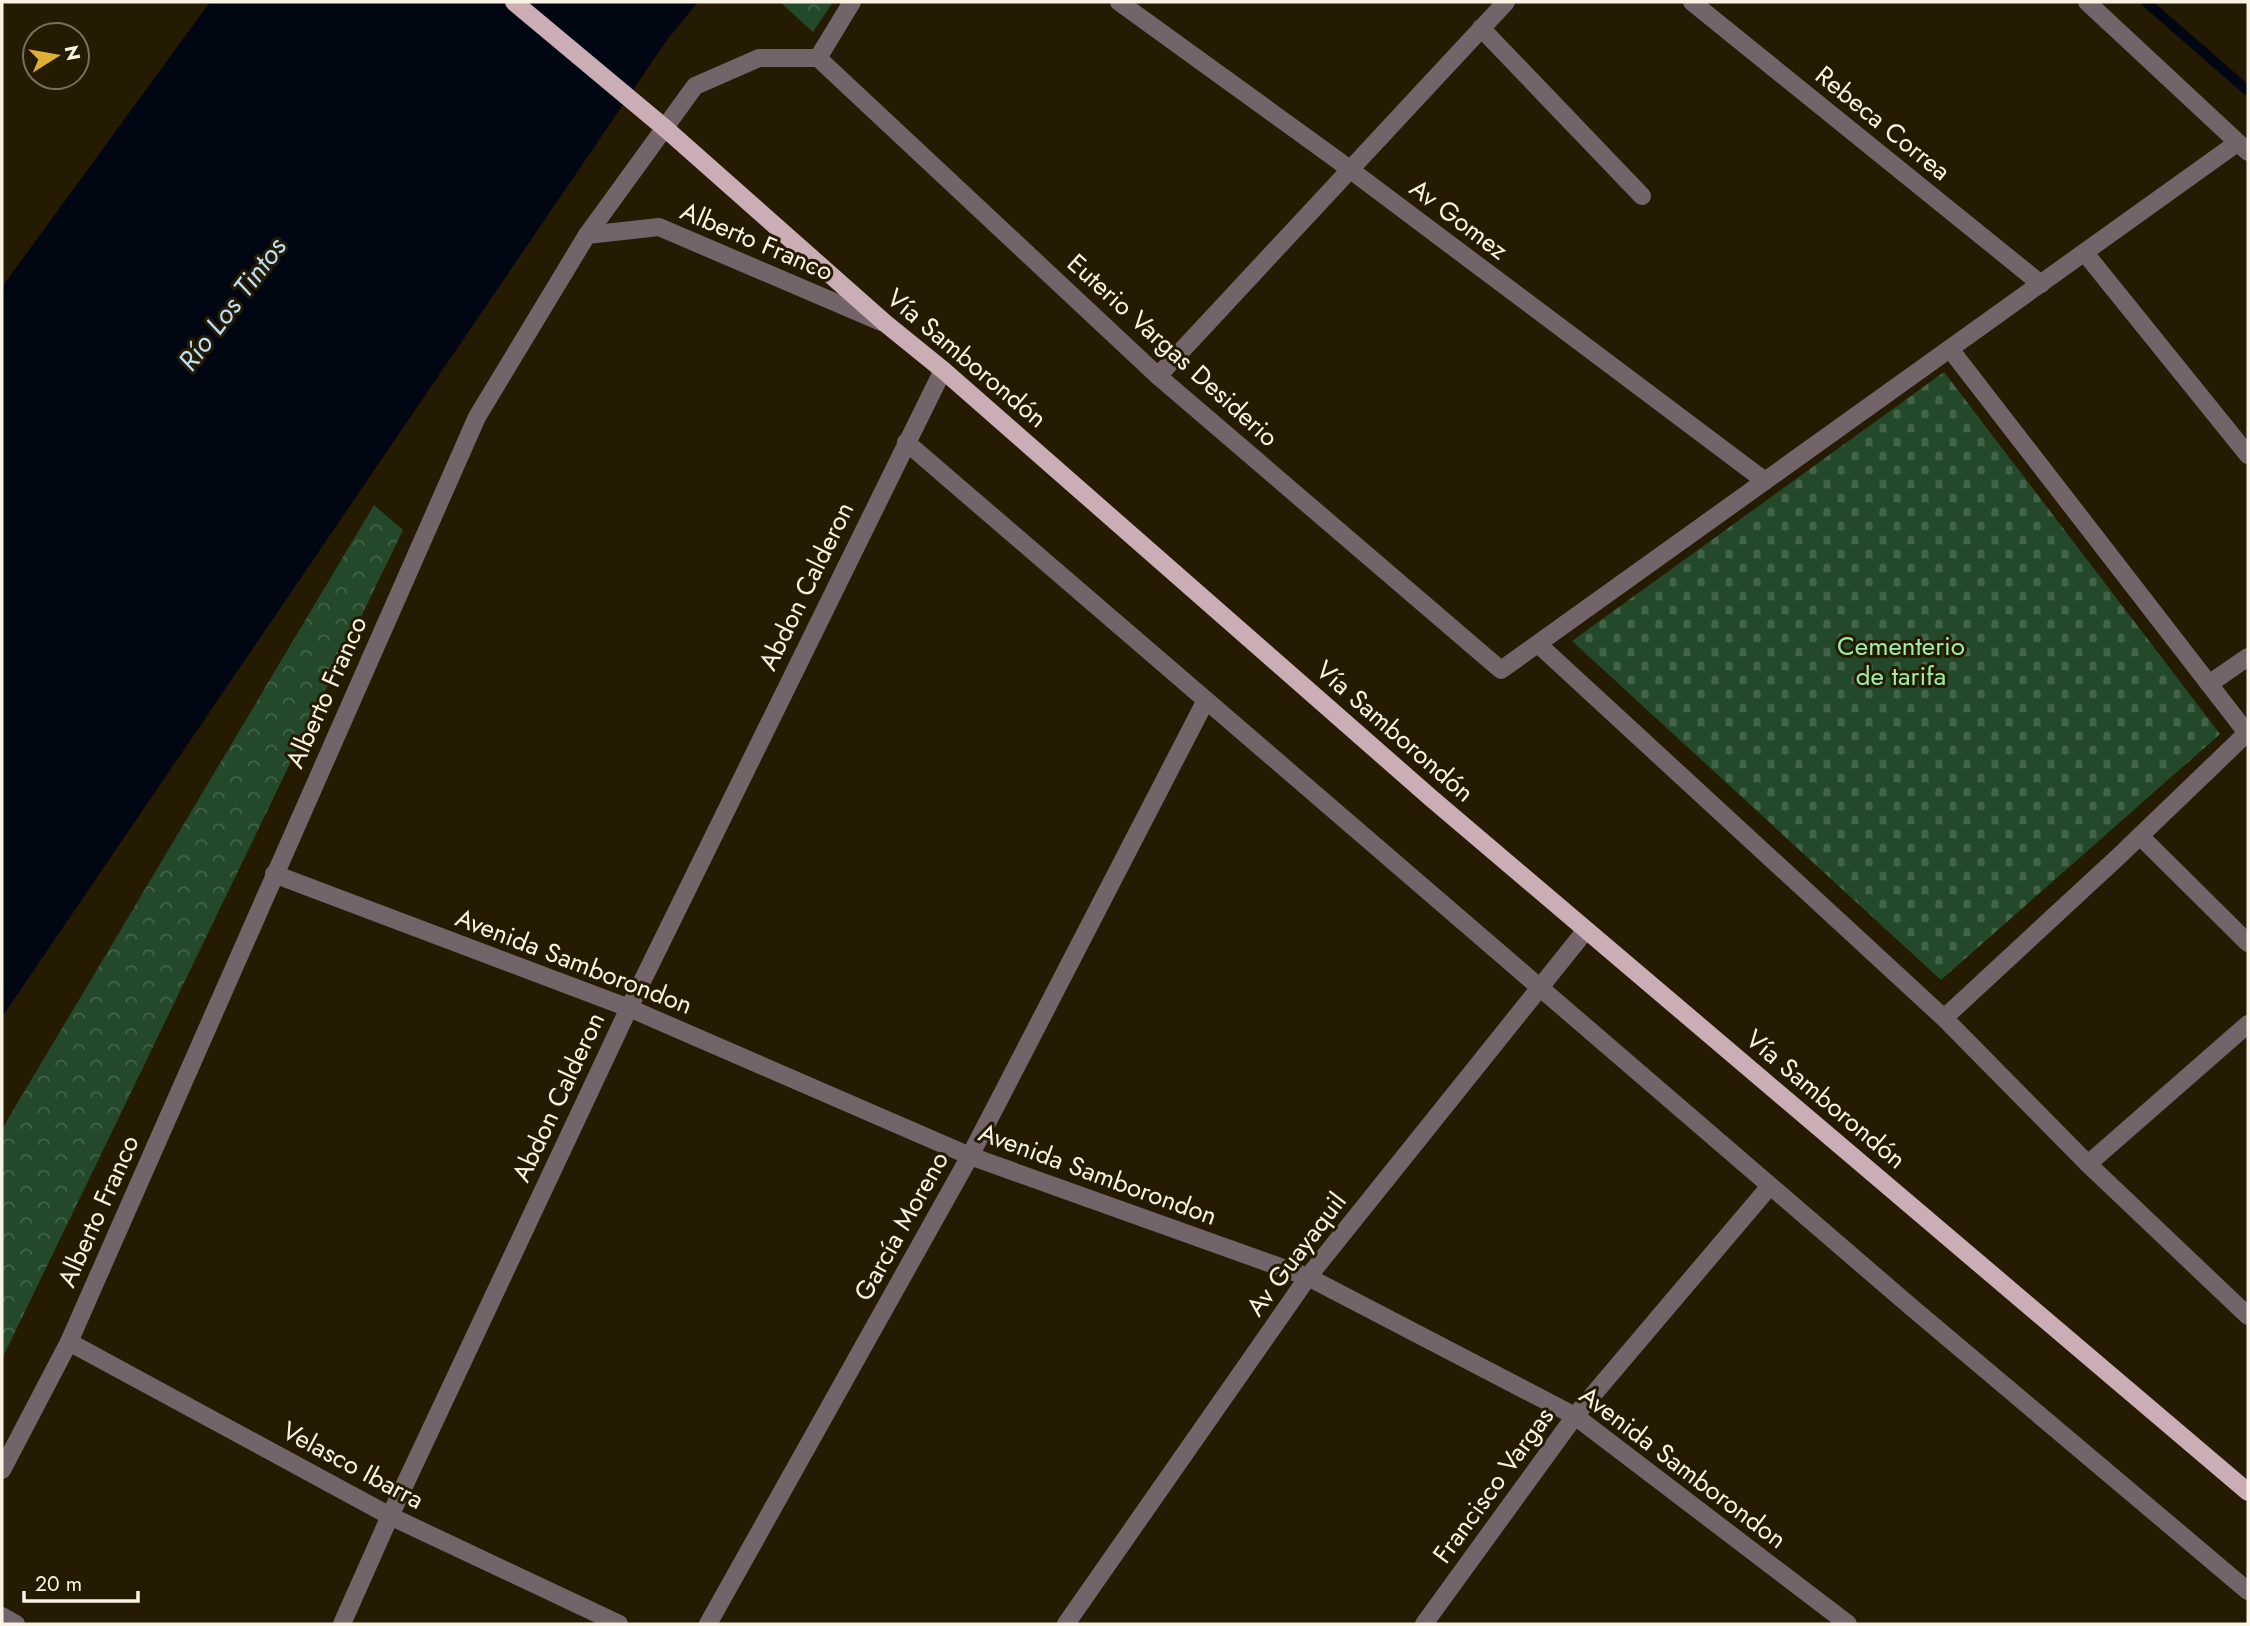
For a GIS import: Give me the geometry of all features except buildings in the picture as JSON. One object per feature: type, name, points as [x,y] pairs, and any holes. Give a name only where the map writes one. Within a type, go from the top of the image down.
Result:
[{"type":"main road","name":"Vía Samborondón","points":[[514,2],[666,129],[1431,798],[2248,1492]]},
{"type":"street","points":[[587,236],[695,86],[760,58],[818,58],[852,2]]},
{"type":"street","name":"Av Gomez","points":[[1119,2],[1350,169],[1765,481]]},
{"type":"street","points":[[1158,376],[1506,2]]},
{"type":"street","name":"Rebeca Correa","points":[[1692,2],[2041,284]]},
{"type":"street","points":[[2087,2],[2243,148],[2085,253],[1538,644],[1944,1018],[2088,1164],[2248,1317]]},
{"type":"street","points":[[1481,28],[1642,196]]},
{"type":"street","name":"Euterio Vargas Desiderio","points":[[818,58],[1158,376],[1501,670],[1538,644]]},
{"type":"street","name":"Alberto Franco","points":[[2,1469],[69,1342],[477,417],[587,236],[659,227],[885,323]]},
{"type":"street","points":[[2085,253],[2248,455]]},
{"type":"street","points":[[1944,1018],[2247,733],[1950,349]]},
{"type":"street","name":"Abdon Calderon","points":[[342,1624],[629,1007],[943,370]]},
{"type":"street","points":[[906,442],[1770,1186],[2248,1591]]},
{"type":"street","points":[[2209,684],[2248,657]]},
{"type":"street","name":"García Moreno","points":[[708,1624],[970,1156],[1206,699]]},
{"type":"street","points":[[2140,836],[2248,943]]},
{"type":"street","name":"Avenida Samborondon","points":[[274,874],[629,1007],[970,1156],[1308,1278],[1576,1416],[1849,1624]]},
{"type":"street","name":"Av Guayaquil","points":[[1066,1624],[1308,1278],[1586,930]]},
{"type":"street","points":[[2088,1164],[2248,1024]]},
{"type":"street","name":"Francisco Vargas","points":[[1424,1624],[1576,1416],[1770,1186]]},
{"type":"street","name":"Velasco Ibarra","points":[[69,1342],[390,1516],[619,1624]]},
{"type":"street","points":[[2,1616],[16,1624]]},
{"type":"green space","points":[[780,2],[833,2],[813,32]]},
{"type":"green space","name":"Cementerio de tarifa","points":[[1944,372],[2220,734],[1941,980],[1572,641]]},
{"type":"green space","points":[[374,505],[403,530],[2,1359],[2,1129]]},
{"type":"water","name":"Río Los Tintos","points":[[210,2],[698,2],[667,40],[2,1017],[2,287]]},
{"type":"waterway","points":[[2146,2],[2248,91]]}]
